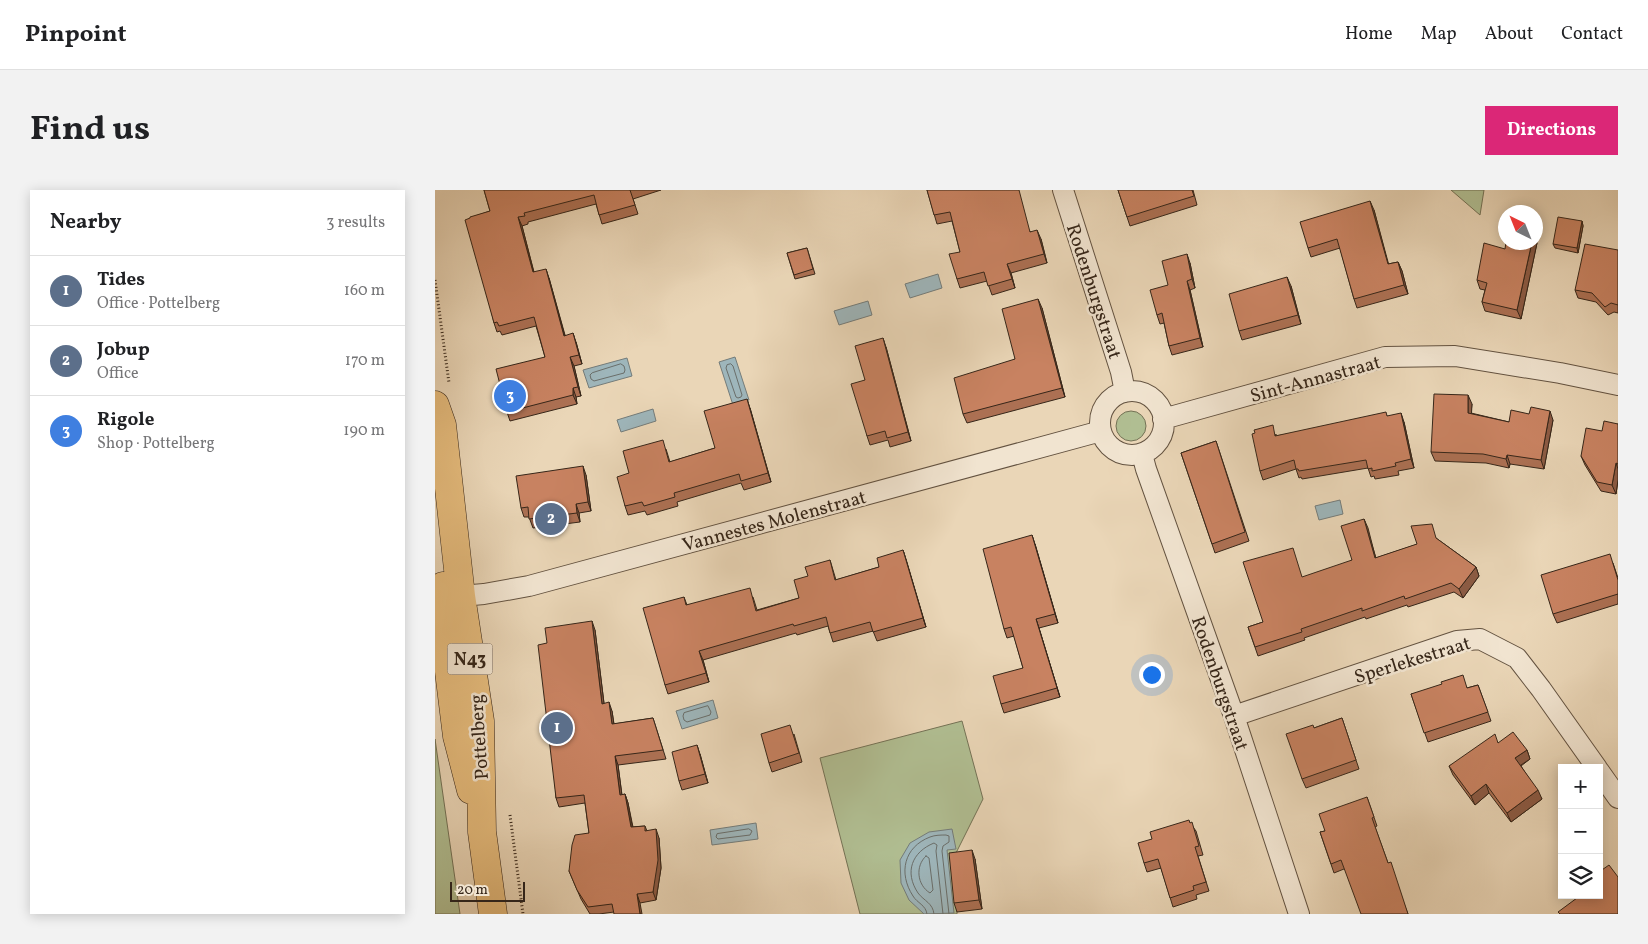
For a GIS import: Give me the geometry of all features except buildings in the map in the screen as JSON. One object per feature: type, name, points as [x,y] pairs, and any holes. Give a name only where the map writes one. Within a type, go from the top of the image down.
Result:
[{"type":"main road","name":"Pottelberg","points":[[443,398],[442,425],[453,596],[451,654],[457,736],[482,832],[493,914]]},
{"type":"main road","name":"Pottelberg","points":[[435,525],[453,596]]},
{"type":"street","name":"Rodenburgstraat","points":[[1063,190],[1121,372],[1125,392]]},
{"type":"street","name":"Sint-Annastraat","points":[[1163,419],[1385,357],[1455,356],[1560,373],[1618,385]]},
{"type":"street","points":[[1125,392],[1142,393],[1150,397],[1158,405],[1163,419],[1161,438],[1152,448],[1142,454],[1124,454],[1111,448],[1105,441],[1101,431],[1101,416],[1108,402],[1125,392]]},
{"type":"street","name":"Vannestes Molenstraat","points":[[453,596],[529,586],[1101,431]]},
{"type":"street","name":"Rodenburgstraat","points":[[1142,454],[1234,716],[1299,914]]},
{"type":"street","name":"Sperlekestraat","points":[[1234,716],[1457,641],[1480,639],[1517,658],[1594,764]]},
{"type":"street","points":[[1603,777],[1618,798]]},
{"type":"path","points":[[435,280],[443,398]]},
{"type":"green space","points":[[1451,190],[1484,190],[1480,215]]},
{"type":"green space","points":[[1131,411],[1142,415],[1146,426],[1142,437],[1131,441],[1120,437],[1116,426],[1120,415]]},
{"type":"green space","points":[[962,721],[983,799],[952,861],[957,914],[860,914],[820,758]]},
{"type":"green space","points":[[435,739],[460,914],[435,914]]},
{"type":"water","points":[[938,274],[942,288],[910,298],[905,284]]},
{"type":"water","points":[[868,301],[872,315],[839,325],[834,311]]},
{"type":"water","points":[[735,357],[749,400],[733,405],[719,362]]},
{"type":"water","points":[[627,358],[632,376],[589,388],[583,370]]},
{"type":"water","points":[[653,409],[656,421],[621,432],[617,420]]},
{"type":"water","points":[[1340,500],[1343,514],[1319,520],[1315,506]]},
{"type":"water","points":[[713,700],[718,718],[682,729],[676,711]]},
{"type":"water","points":[[756,823],[758,839],[712,845],[710,830]]},
{"type":"water","points":[[952,829],[956,849],[947,850],[954,913],[924,914],[909,900],[901,883],[900,860],[910,843],[929,832]]},
{"type":"place","name":"Rigole","points":[[510,396]]},
{"type":"place","name":"Jobup","points":[[551,519]]},
{"type":"place","name":"Tides","points":[[557,728]]}]
